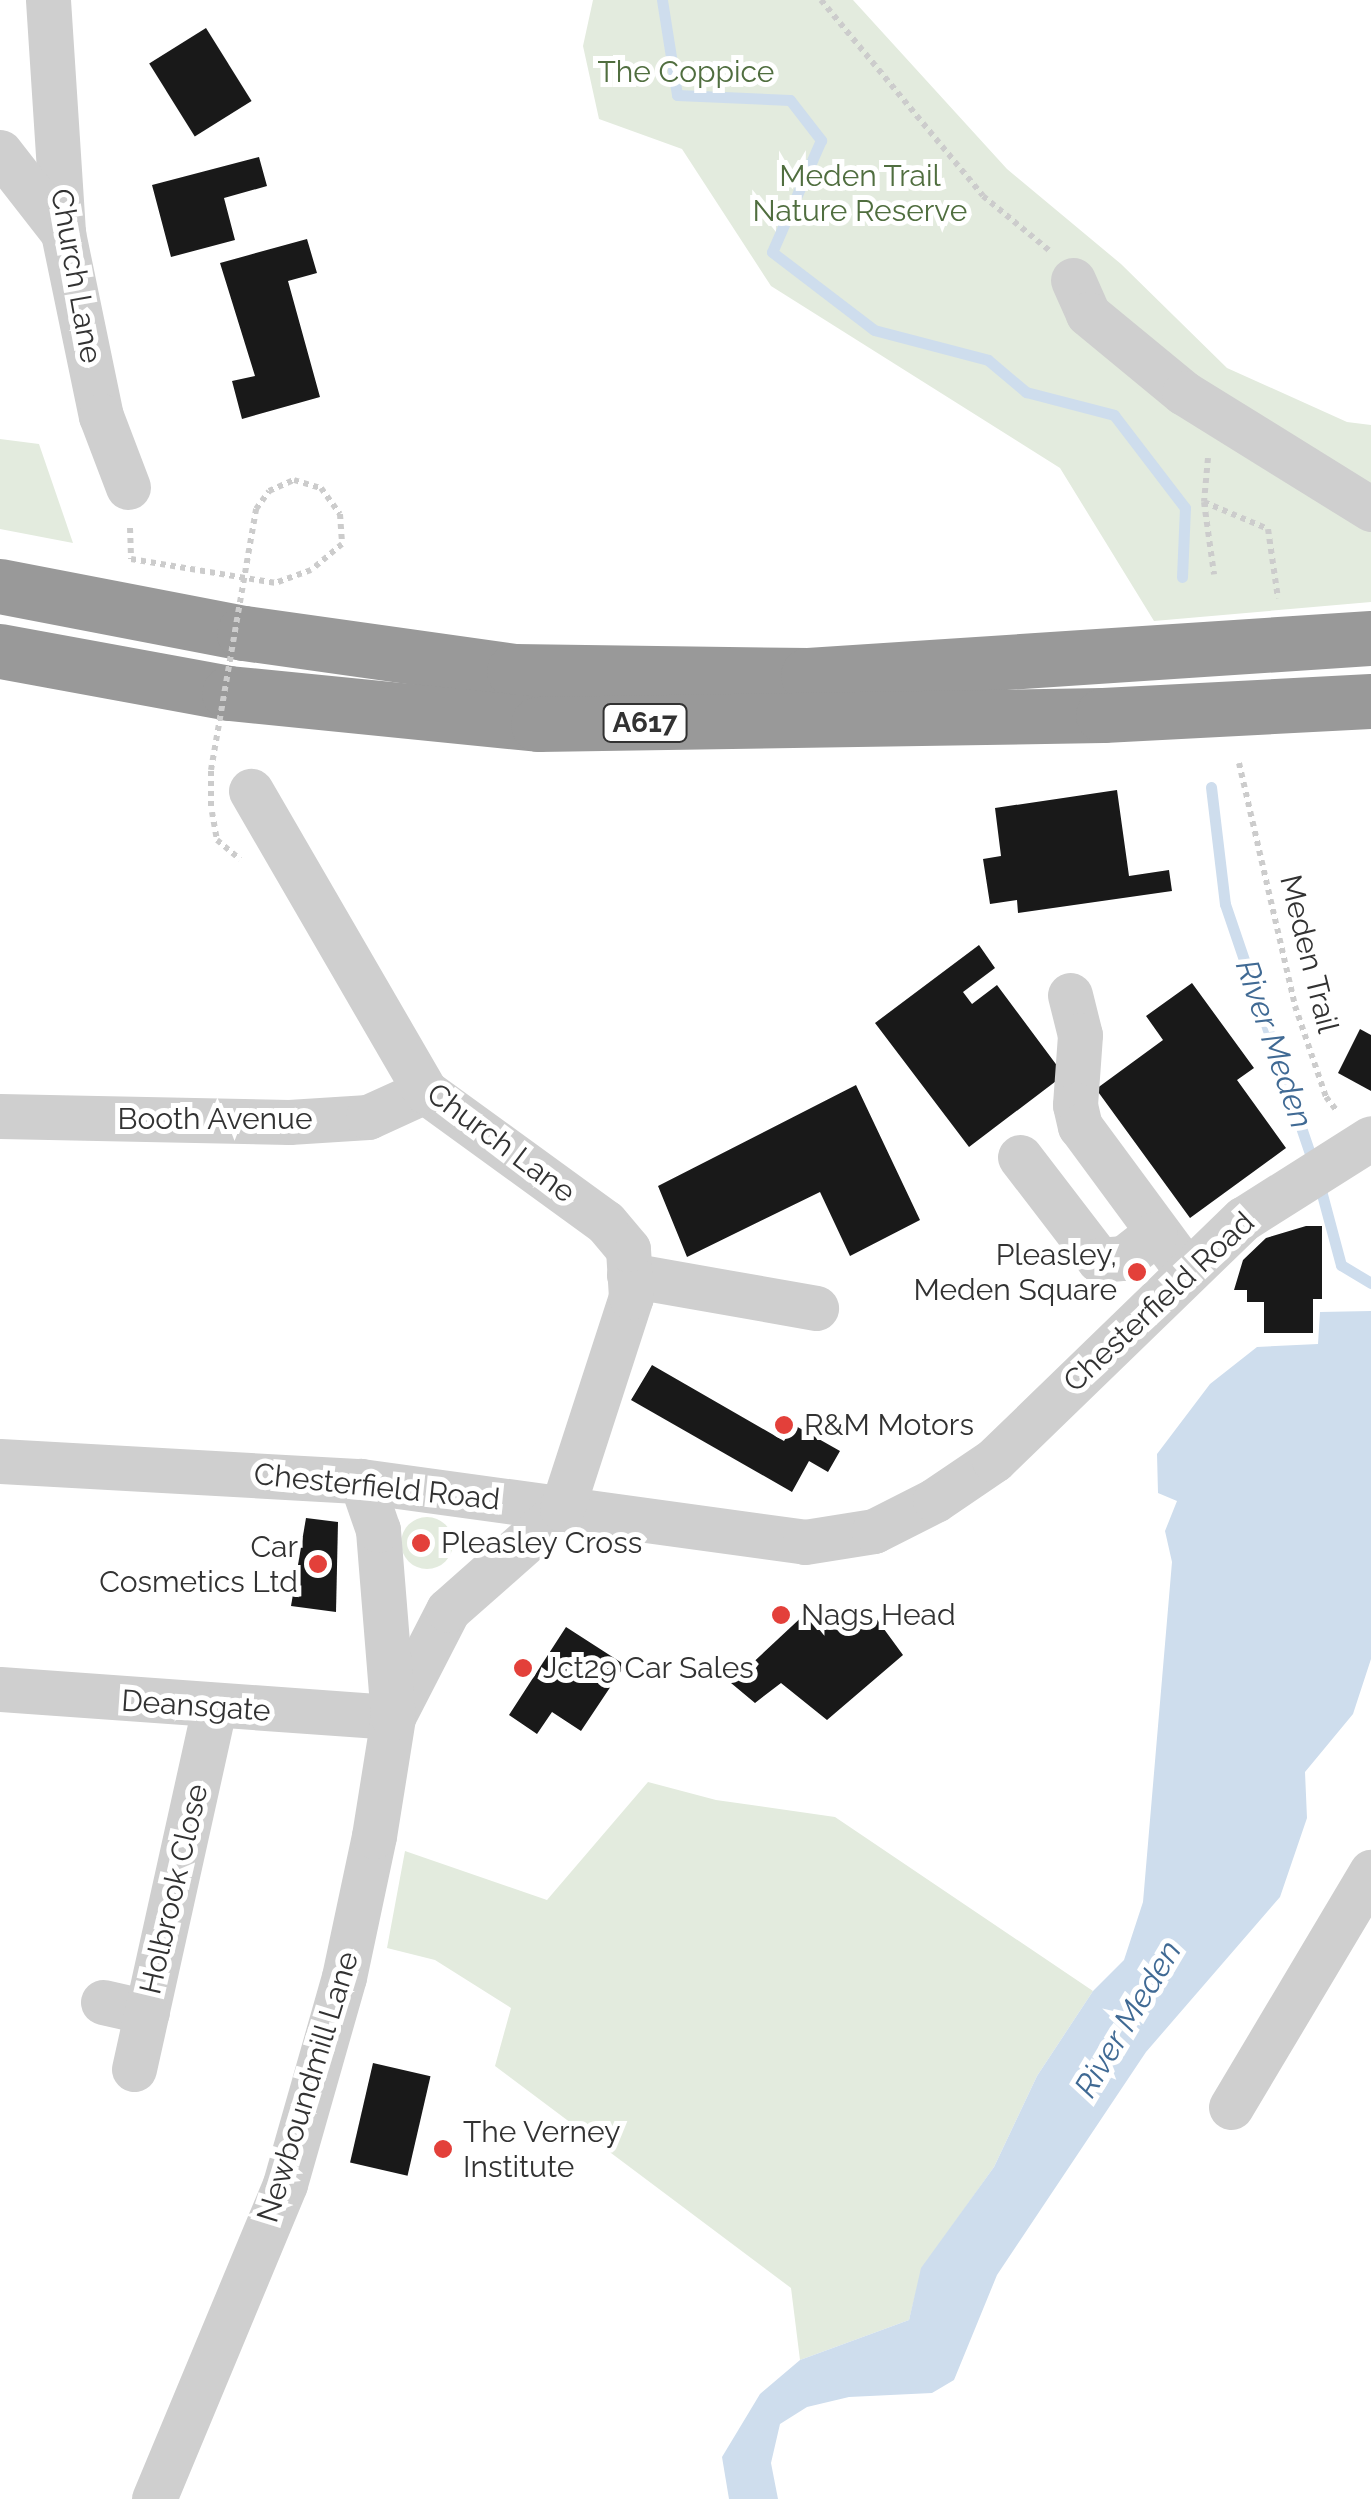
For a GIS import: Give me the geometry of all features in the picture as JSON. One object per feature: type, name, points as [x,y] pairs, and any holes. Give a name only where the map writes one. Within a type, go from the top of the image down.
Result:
[{"type":"highway","name":"A617","points":[[0,586],[244,633],[514,670],[808,676],[1371,638]]},
{"type":"highway","name":"A617","points":[[0,652],[228,694],[538,724],[1103,715],[1371,701]]},
{"type":"street","name":"Church Lane","points":[[48,0],[63,233],[102,416],[128,487]]},
{"type":"street","points":[[0,152],[63,233]]},
{"type":"street","points":[[1072,280],[1088,314],[1212,412],[1371,509]]},
{"type":"street","name":"Church Lane","points":[[231,798],[425,1091],[604,1222],[628,1248],[630,1297],[562,1509]]},
{"type":"street","points":[[1070,995],[1080,1035],[1075,1105],[1080,1126],[1155,1234],[1186,1270]]},
{"type":"street","name":"Booth Avenue","points":[[0,1116],[290,1122],[368,1117],[425,1091]]},
{"type":"street","name":"Chesterfield Road","points":[[0,1462],[360,1480],[805,1542],[874,1530],[935,1500],[994,1460],[1186,1270],[1285,1191],[1360,1151]]},
{"type":"street","points":[[1020,1157],[1099,1260],[1124,1258],[1155,1234]]},
{"type":"street","points":[[629,1275],[816,1308]]},
{"type":"street","name":"Newboundmill Lane","points":[[154,2499],[285,2184],[344,1978],[393,1718],[378,1530],[360,1480]]},
{"type":"street","name":"Newboundmill Lane","points":[[393,1718],[448,1610],[562,1509]]},
{"type":"street","name":"Deansgate","points":[[0,1689],[214,1709],[393,1718]]},
{"type":"street","name":"Holbrook Close","points":[[134,2069],[214,1709]]},
{"type":"street","points":[[1232,2108],[1371,1872]]},
{"type":"street","points":[[103,2002],[146,2012]]},
{"type":"path","points":[[821,0],[983,196],[1047,247],[1072,280]]},
{"type":"path","points":[[1212,412],[1204,502],[1214,574]]},
{"type":"path","points":[[128,487],[130,559],[276,582],[311,570],[342,544],[340,514],[321,488],[294,480],[269,491],[256,509],[210,770],[231,798]]},
{"type":"path","points":[[1204,502],[1268,529],[1276,588]]},
{"type":"path","name":"Meden Trail","points":[[1240,763],[1294,1006],[1326,1098],[1360,1151]]},
{"type":"green space","name":"Meden Trail Nature Reserve","points":[[593,0],[853,0],[1007,169],[1121,264],[1227,368],[1347,422],[1371,425],[1371,602],[1154,621],[1060,468],[771,286],[682,149],[599,119],[583,46]]},
{"type":"green space","points":[[0,439],[39,444],[73,543],[0,529]]},
{"type":"green space","points":[[427,1517],[445,1525],[453,1543],[445,1561],[427,1569],[409,1561],[401,1543],[409,1525]]},
{"type":"green space","points":[[648,1782],[716,1800],[835,1817],[1093,1991],[1037,2076],[994,2167],[922,2268],[909,2320],[800,2360],[791,2288],[495,2066],[511,2008],[435,1960],[387,1948],[405,1851],[547,1900]]},
{"type":"water","points":[[1371,1311],[1371,1659],[1353,1714],[1305,1772],[1307,1818],[1280,1897],[1146,2052],[997,2275],[954,2380],[932,2393],[849,2397],[807,2407],[780,2424],[771,2463],[778,2499],[729,2499],[722,2457],[760,2394],[800,2360],[909,2320],[921,2268],[994,2167],[1037,2076],[1093,1991],[1124,1960],[1143,1902],[1172,1562],[1165,1531],[1177,1501],[1158,1493],[1157,1454],[1210,1384],[1257,1347],[1318,1344],[1320,1312]]},
{"type":"building","points":[[206,28],[252,101],[195,136],[149,64]]},
{"type":"building","points":[[259,157],[267,186],[224,198],[235,240],[171,257],[152,185]]},
{"type":"building","points":[[307,239],[317,273],[288,281],[320,397],[242,419],[232,381],[255,376],[220,263]]},
{"type":"building","points":[[1117,790],[1129,876],[1169,870],[1172,891],[1018,913],[1017,900],[990,904],[983,859],[1001,856],[995,808]]},
{"type":"building","points":[[979,945],[995,968],[963,992],[972,1004],[997,985],[1064,1075],[969,1147],[875,1023]]},
{"type":"building","points":[[1192,983],[1254,1068],[1237,1080],[1286,1148],[1190,1218],[1096,1089],[1163,1040],[1146,1016]]},
{"type":"building","points":[[1360,1029],[1371,1035],[1371,1091],[1338,1073]]},
{"type":"building","points":[[856,1085],[920,1220],[850,1256],[820,1192],[687,1257],[658,1186]]},
{"type":"building","points":[[1306,1226],[1322,1226],[1322,1299],[1313,1299],[1313,1333],[1264,1333],[1264,1302],[1247,1302],[1247,1290],[1234,1290],[1243,1260],[1266,1238]]},
{"type":"building","points":[[652,1365],[784,1441],[794,1425],[840,1451],[828,1472],[809,1461],[792,1492],[631,1400]]},
{"type":"building","name":"Car Cosmetics Ltd","points":[[306,1518],[338,1522],[336,1612],[291,1606]]},
{"type":"building","points":[[807,1612],[835,1614],[852,1628],[873,1614],[903,1655],[827,1720],[781,1683],[755,1703],[731,1683]]},
{"type":"building","points":[[566,1627],[625,1665],[581,1731],[552,1712],[537,1734],[509,1715]]},
{"type":"building","points":[[373,2063],[430,2076],[408,2176],[350,2162]]},
{"type":"waterway","name":"River Meden","points":[[662,0],[677,95],[790,100],[821,140],[772,252],[874,330],[988,360],[1026,392],[1114,415],[1185,508],[1182,577]]},
{"type":"waterway","name":"River Meden","points":[[1211,787],[1225,904],[1314,1165]]},
{"type":"waterway","name":"River Meden","points":[[1319,1183],[1341,1265],[1371,1283]]},
{"type":"place","name":"Pleasley, Meden Square","points":[[1137,1272]]},
{"type":"place","name":"R&M Motors","points":[[784,1425]]},
{"type":"place","name":"Pleasley Cross","points":[[421,1543]]},
{"type":"place","name":"Car Cosmetics Ltd","points":[[318,1564]]},
{"type":"place","name":"Nags Head","points":[[781,1615]]},
{"type":"place","name":"Jct29 Car Sales","points":[[523,1668]]},
{"type":"place","name":"The Verney Institute","points":[[443,2149]]},
{"type":"park label","name":"The Coppice","points":[[686,72]]}]
